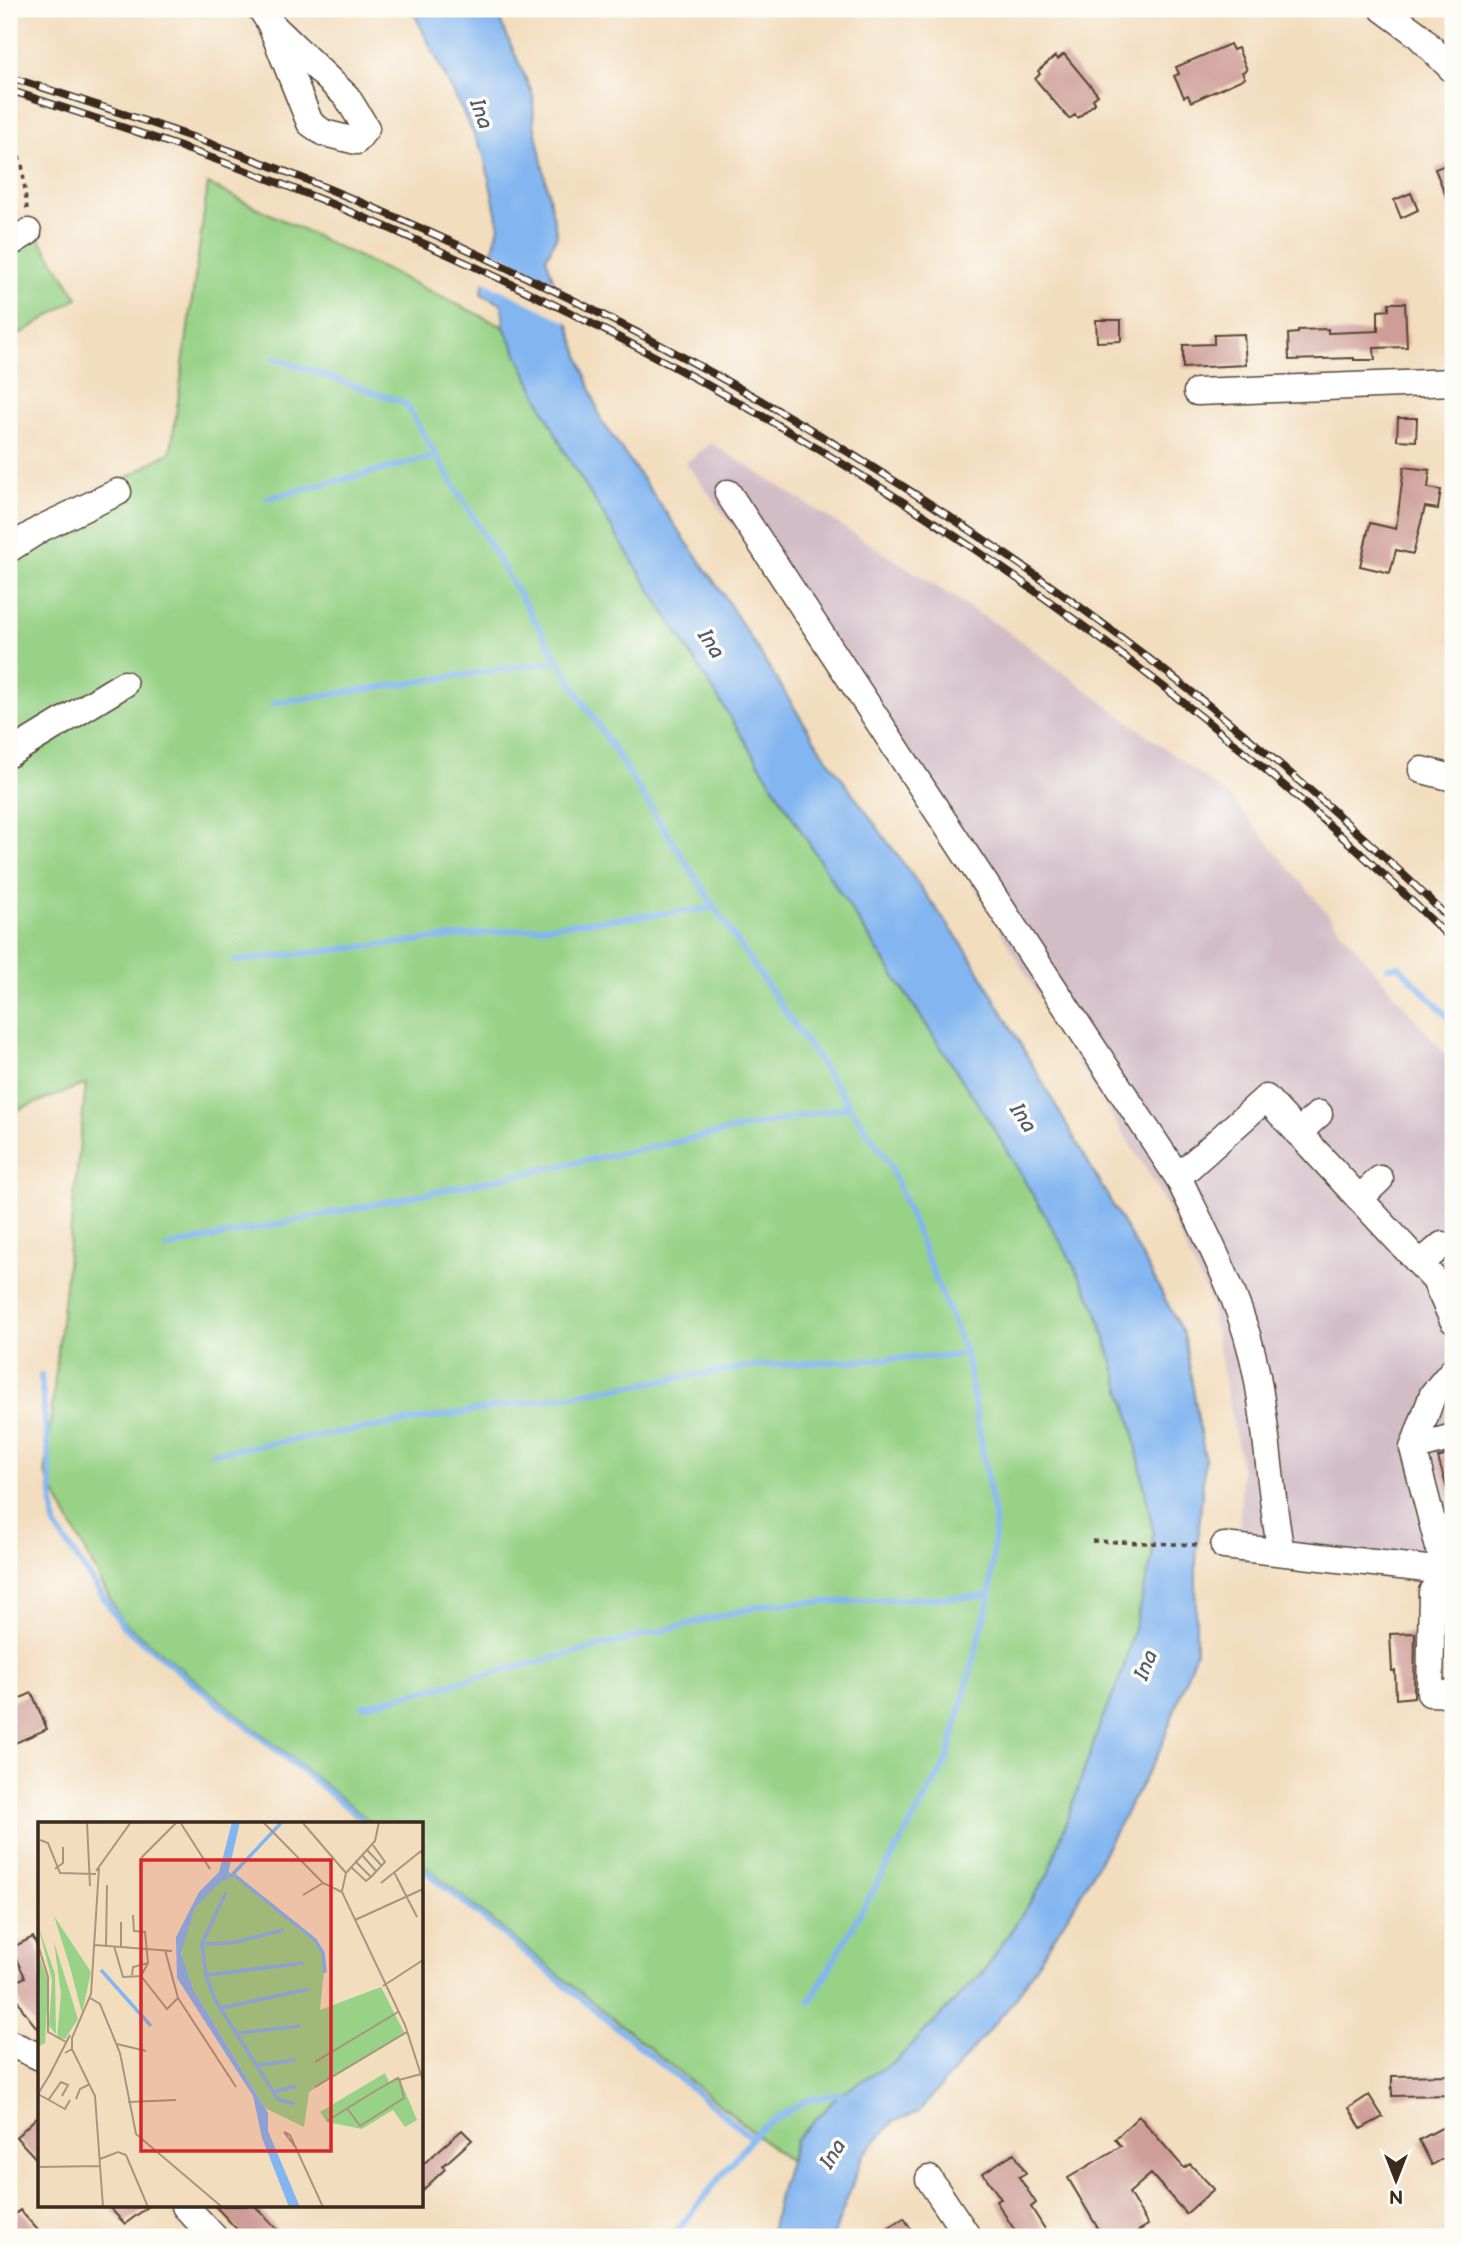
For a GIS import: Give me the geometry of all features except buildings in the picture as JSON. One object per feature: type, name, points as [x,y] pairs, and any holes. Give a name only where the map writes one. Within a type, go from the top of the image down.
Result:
[{"type":"street","points":[[1383,9],[1417,33],[1453,70]]},
{"type":"street","points":[[1197,392],[1453,382]]},
{"type":"street","points":[[9,548],[42,528],[118,492]]},
{"type":"street","points":[[728,493],[1178,1177],[1235,1296],[1257,1375],[1280,1552]]},
{"type":"street","points":[[9,754],[124,684]]},
{"type":"street","points":[[1422,771],[1453,778]]},
{"type":"street","points":[[1178,1177],[1266,1098],[1434,1280],[1453,1320]]},
{"type":"street","points":[[1298,1133],[1319,1114]]},
{"type":"street","points":[[1359,1199],[1380,1179]]},
{"type":"street","points":[[1420,1264],[1442,1245]]},
{"type":"street","points":[[1449,1572],[1413,1448],[1433,1394],[1453,1370]]},
{"type":"street","points":[[1413,1448],[1453,1437]]},
{"type":"street","points":[[1224,1546],[1449,1572]]},
{"type":"street","points":[[1449,1572],[1432,1592],[1430,1693],[1453,1694]]},
{"type":"street","points":[[9,2043],[38,2056]]},
{"type":"street","points":[[929,2179],[968,2237]]},
{"type":"street","points":[[187,2208],[214,2237]]},
{"type":"path","points":[[9,138],[22,163],[26,187],[18,238]]},
{"type":"path","points":[[1092,1541],[1224,1546]]},
{"type":"shaded area","points":[[711,443],[1010,633],[1230,797],[1453,1064],[1453,1576],[1238,1560],[1242,1470],[1209,1298],[1155,1183],[1081,1068],[953,850],[792,604],[686,463]]},
{"type":"green space","points":[[208,184],[504,327],[565,453],[837,888],[994,1129],[1095,1306],[1132,1424],[1153,1531],[1152,1560],[1122,1674],[1102,1719],[1048,1875],[985,1970],[897,2060],[840,2094],[796,2139],[789,2161],[424,1866],[424,1822],[371,1822],[121,1620],[45,1474],[86,1084],[9,1113],[9,549],[171,451]]},
{"type":"green space","points":[[9,221],[30,225],[78,298],[9,341]]},
{"type":"water","name":"Ina","points":[[412,9],[495,9],[533,95],[534,124],[557,235],[546,258],[601,420],[723,594],[819,747],[969,954],[1147,1265],[1184,1335],[1205,1460],[1196,1561],[1196,1651],[1160,1750],[1077,1901],[1014,2001],[919,2112],[894,2121],[863,2155],[833,2237],[770,2237],[780,2191],[796,2139],[840,2094],[897,2060],[985,1970],[1048,1875],[1102,1719],[1122,1674],[1152,1560],[1153,1531],[1132,1424],[1095,1306],[1066,1251],[991,1124],[837,888],[565,453],[504,327],[502,304],[481,294],[499,227],[484,155]]},
{"type":"pier","points":[[489,249],[557,283],[571,324],[483,281]]},
{"type":"waterway","points":[[274,358],[405,403],[584,703],[728,928],[889,1163],[966,1355],[995,1523],[990,1596],[947,1760],[810,2002]]},
{"type":"waterway","points":[[268,498],[437,456]]},
{"type":"waterway","points":[[273,703],[559,661]]},
{"type":"waterway","points":[[234,961],[714,908]]},
{"type":"waterway","points":[[1388,967],[1399,966],[1453,1022]]},
{"type":"waterway","points":[[167,1247],[850,1106]]},
{"type":"waterway","points":[[212,1453],[753,1366],[966,1355]]},
{"type":"waterway","points":[[41,1376],[55,1526],[123,1626],[366,1822]]},
{"type":"waterway","points":[[363,1706],[768,1604],[990,1596]]},
{"type":"waterway","points":[[424,1870],[752,2138]]},
{"type":"waterway","points":[[672,2237],[759,2129],[807,2100],[840,2094]]},
{"type":"railway","points":[[9,77],[211,144],[329,189],[484,257],[636,332],[783,413],[926,502],[1065,596],[1199,698],[1329,807],[1453,922]]},
{"type":"railway","points":[[9,90],[205,156],[322,200],[478,268],[631,344],[780,426],[924,515],[1064,612],[1199,715],[1328,824],[1453,941]]}]
